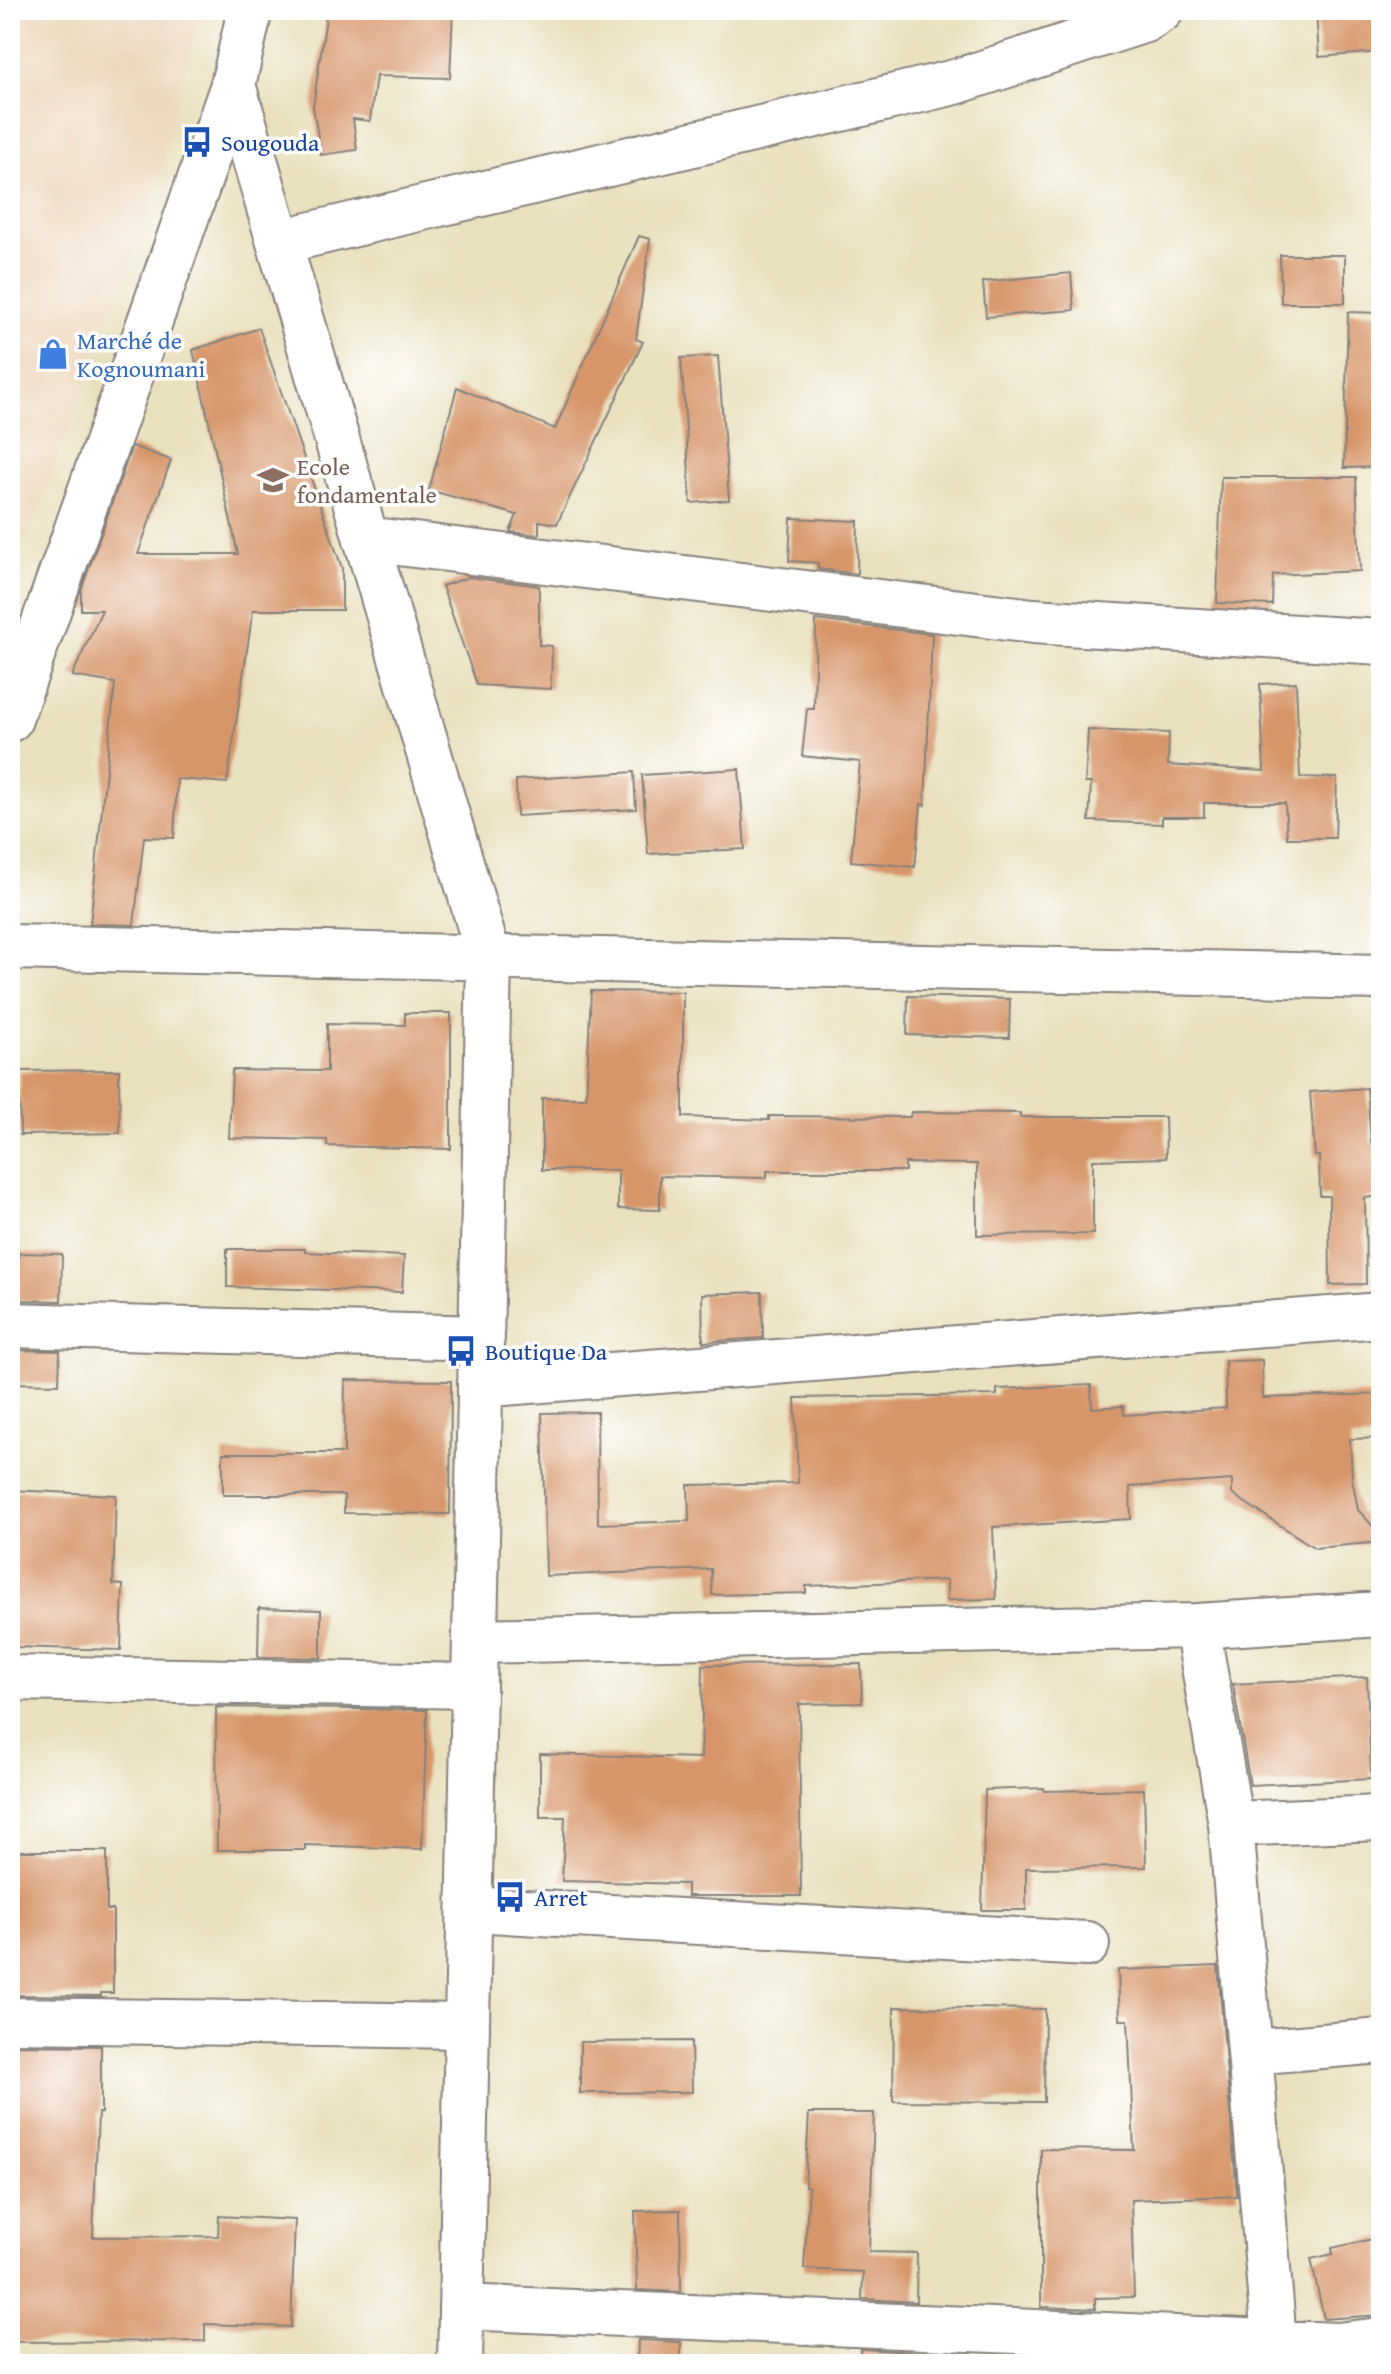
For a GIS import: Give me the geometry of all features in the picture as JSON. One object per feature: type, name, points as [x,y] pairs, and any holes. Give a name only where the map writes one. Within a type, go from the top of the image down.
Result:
[{"type":"street","points":[[10,719],[233,85],[250,10]]},
{"type":"street","points":[[279,242],[955,82],[1145,20],[1161,10]]},
{"type":"street","points":[[233,85],[489,958],[460,2364]]},
{"type":"street","points":[[366,539],[1033,621],[1381,642]]},
{"type":"street","points":[[10,947],[1381,977]]},
{"type":"street","points":[[480,1385],[1381,1315]]},
{"type":"street","points":[[10,1325],[482,1338]]},
{"type":"street","points":[[475,1641],[1197,1626],[1381,1614]]},
{"type":"street","points":[[1197,1626],[1231,1824],[1274,2341]]},
{"type":"street","points":[[10,1678],[474,1686]]},
{"type":"street","points":[[1231,1824],[1381,1818]]},
{"type":"street","points":[[470,1909],[1087,1944]]},
{"type":"street","points":[[10,2020],[467,2026]]},
{"type":"street","points":[[1252,2052],[1381,2041]]},
{"type":"street","points":[[461,2307],[1274,2341],[1370,2348]]},
{"type":"shaded area","name":"Marché de Kognoumani","points":[[10,10],[198,10],[161,175],[28,539],[10,532]]},
{"type":"building","points":[[327,10],[453,10],[450,78],[376,76],[370,121],[353,119],[357,150],[321,155],[313,107]]},
{"type":"building","points":[[1316,10],[1381,10],[1381,52],[1319,57]]},
{"type":"building","points":[[639,236],[650,239],[636,339],[643,342],[557,524],[539,521],[539,535],[510,532],[517,515],[429,490],[457,387],[555,429]]},
{"type":"building","points":[[1280,255],[1345,255],[1345,303],[1281,303]]},
{"type":"building","points":[[1071,273],[1074,310],[986,317],[983,282]]},
{"type":"building","points":[[1348,312],[1381,313],[1381,467],[1344,468]]},
{"type":"building","points":[[259,328],[342,568],[342,610],[253,610],[227,783],[177,779],[174,838],[144,837],[134,925],[90,924],[115,683],[72,676],[102,610],[81,610],[81,591],[132,446],[171,460],[138,554],[238,554],[193,350]]},
{"type":"building","points":[[718,356],[729,500],[691,503],[681,358]]},
{"type":"building","points":[[1221,477],[1356,477],[1360,571],[1273,575],[1272,605],[1217,603]]},
{"type":"building","points":[[791,518],[858,521],[857,574],[818,569],[818,563],[789,561]]},
{"type":"building","points":[[469,577],[539,586],[539,645],[552,646],[551,689],[477,685],[442,586]]},
{"type":"building","points":[[816,620],[932,634],[925,805],[921,804],[915,867],[851,861],[860,762],[802,756],[807,709],[814,709]]},
{"type":"building","points":[[1296,682],[1300,777],[1337,778],[1335,838],[1287,838],[1285,803],[1204,803],[1204,817],[1162,817],[1162,824],[1089,821],[1091,783],[1085,783],[1088,730],[1169,733],[1168,765],[1264,771],[1260,684]]},
{"type":"building","points":[[739,769],[745,849],[648,854],[642,775]]},
{"type":"building","points":[[634,772],[636,809],[517,816],[516,780]]},
{"type":"building","points":[[591,991],[683,992],[683,1117],[769,1120],[769,1116],[910,1117],[911,1112],[1020,1113],[1020,1117],[1165,1117],[1166,1158],[1093,1160],[1093,1234],[977,1235],[977,1164],[905,1163],[905,1171],[767,1171],[767,1178],[660,1176],[660,1210],[618,1209],[618,1170],[542,1170],[542,1098],[586,1098]]},
{"type":"building","points":[[908,996],[1010,999],[1009,1038],[907,1035]]},
{"type":"building","points":[[405,1013],[451,1013],[451,1149],[327,1146],[327,1140],[229,1138],[232,1070],[327,1071],[327,1024],[405,1025]]},
{"type":"building","points":[[119,1070],[120,1133],[20,1135],[19,1071]]},
{"type":"building","points":[[1367,1088],[1371,1142],[1381,1142],[1381,1196],[1365,1198],[1366,1284],[1330,1285],[1329,1196],[1320,1196],[1319,1156],[1315,1156],[1310,1092]]},
{"type":"building","points":[[227,1249],[305,1249],[305,1252],[404,1256],[402,1292],[227,1287]]},
{"type":"building","points":[[19,1253],[62,1254],[61,1301],[17,1300]]},
{"type":"building","points":[[762,1292],[763,1338],[703,1342],[702,1294]]},
{"type":"building","points":[[14,1350],[60,1351],[59,1384],[12,1383]]},
{"type":"building","points":[[1262,1360],[1263,1398],[1381,1394],[1381,1438],[1350,1439],[1358,1510],[1381,1535],[1381,1542],[1315,1548],[1232,1494],[1232,1480],[1130,1487],[1131,1519],[993,1527],[996,1599],[947,1600],[947,1580],[806,1586],[806,1593],[712,1595],[711,1569],[546,1576],[542,1413],[597,1412],[598,1524],[689,1521],[688,1485],[798,1483],[795,1398],[997,1395],[997,1389],[1091,1385],[1092,1408],[1123,1406],[1124,1415],[1226,1408],[1225,1361]]},
{"type":"building","points":[[345,1380],[451,1381],[450,1514],[344,1513],[344,1495],[223,1495],[223,1453],[344,1453]]},
{"type":"building","points":[[10,1490],[116,1495],[113,1584],[123,1585],[121,1650],[10,1647]]},
{"type":"building","points":[[259,1608],[321,1610],[321,1658],[258,1657]]},
{"type":"building","points":[[861,1664],[862,1703],[799,1704],[801,1896],[687,1896],[687,1884],[562,1881],[565,1817],[540,1817],[540,1754],[701,1758],[703,1665]]},
{"type":"building","points":[[1367,1677],[1371,1779],[1250,1785],[1233,1684]]},
{"type":"building","points":[[216,1707],[427,1710],[422,1849],[305,1845],[305,1850],[217,1850]]},
{"type":"building","points":[[1044,1788],[1044,1791],[1144,1789],[1146,1867],[1026,1868],[1026,1910],[982,1910],[985,1790]]},
{"type":"building","points":[[10,1851],[107,1851],[107,1910],[113,1910],[113,1993],[101,1993],[101,1996],[10,1995]]},
{"type":"building","points":[[1218,1966],[1237,2196],[1131,2200],[1134,2297],[1095,2298],[1095,2309],[1041,2307],[1041,2149],[1134,2150],[1128,2020],[1120,2020],[1118,1970]]},
{"type":"building","points":[[894,2007],[1045,2009],[1044,2102],[893,2101]]},
{"type":"building","points":[[691,2041],[692,2092],[580,2093],[580,2042]]},
{"type":"building","points":[[10,2045],[101,2046],[101,2113],[98,2113],[93,2237],[218,2236],[219,2216],[295,2220],[291,2327],[205,2324],[205,2341],[10,2342]]},
{"type":"building","points":[[809,2113],[874,2113],[869,2252],[917,2253],[916,2302],[862,2299],[863,2272],[804,2269]]},
{"type":"building","points":[[680,2210],[681,2292],[637,2290],[635,2211]]},
{"type":"building","points":[[1381,2237],[1381,2315],[1324,2319],[1311,2259],[1333,2254],[1332,2248]]},
{"type":"building","points":[[638,2340],[681,2342],[681,2364],[637,2364]]},
{"type":"building","points":[[860,2349],[915,2352],[915,2364],[860,2364]]},
{"type":"place","name":"Sougouda","points":[[197,142]]},
{"type":"place","name":"Marché de Kognoumani","points":[[53,354]]},
{"type":"place","name":"Ecole fondamentale","points":[[273,480]]},
{"type":"place","name":"Boutique Da","points":[[461,1351]]},
{"type":"place","name":"Arret","points":[[510,1897]]}]
